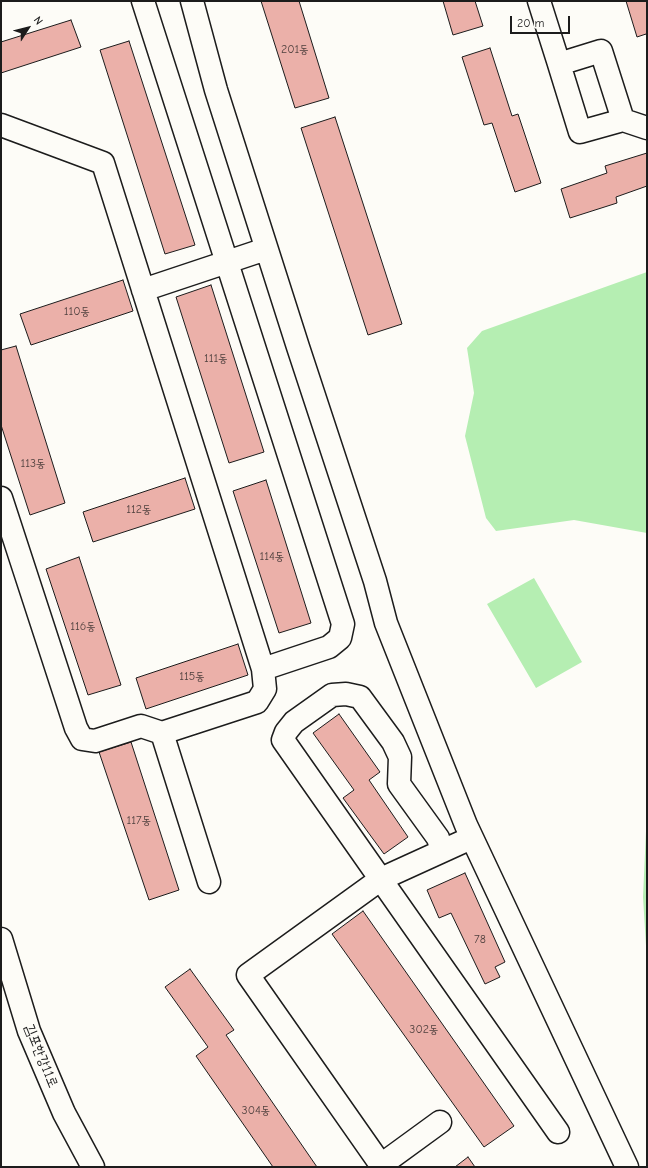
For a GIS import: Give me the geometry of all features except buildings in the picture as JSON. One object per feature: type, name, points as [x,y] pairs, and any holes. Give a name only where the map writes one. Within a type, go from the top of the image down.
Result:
[{"type":"street","points":[[143,1],[343,624],[340,638],[329,647],[263,669]]},
{"type":"street","points":[[192,1],[216,90],[266,249],[375,581],[386,623],[466,825],[627,1167]]},
{"type":"street","points":[[539,1],[580,132],[623,120],[647,128]]},
{"type":"street","points":[[559,64],[601,52],[623,120]]},
{"type":"street","points":[[1,126],[103,163],[263,669],[265,689],[257,702],[162,733],[141,726],[95,741],[82,739],[76,728],[1,498]]},
{"type":"street","points":[[143,290],[266,249]]},
{"type":"street","points":[[442,851],[438,838],[399,784],[400,757],[393,742],[360,697],[346,694],[332,695],[294,722],[286,732],[284,740],[558,1132]]},
{"type":"street","points":[[162,733],[209,882]]},
{"type":"street","points":[[440,1122],[381,1165],[248,974],[381,879],[472,838]]},
{"type":"street","name":"김포한강11로","points":[[1,939],[6,979],[21,1031],[51,1104],[84,1167]]},
{"type":"street","name":"김포한강11로","points":[[6,979],[64,1113],[93,1167]]},
{"type":"green space","points":[[647,272],[647,533],[574,520],[496,531],[486,518],[465,436],[474,393],[467,348],[482,331]]},
{"type":"green space","points":[[534,578],[582,662],[536,688],[487,604]]},
{"type":"green space","points":[[647,809],[647,962],[643,897]]}]
